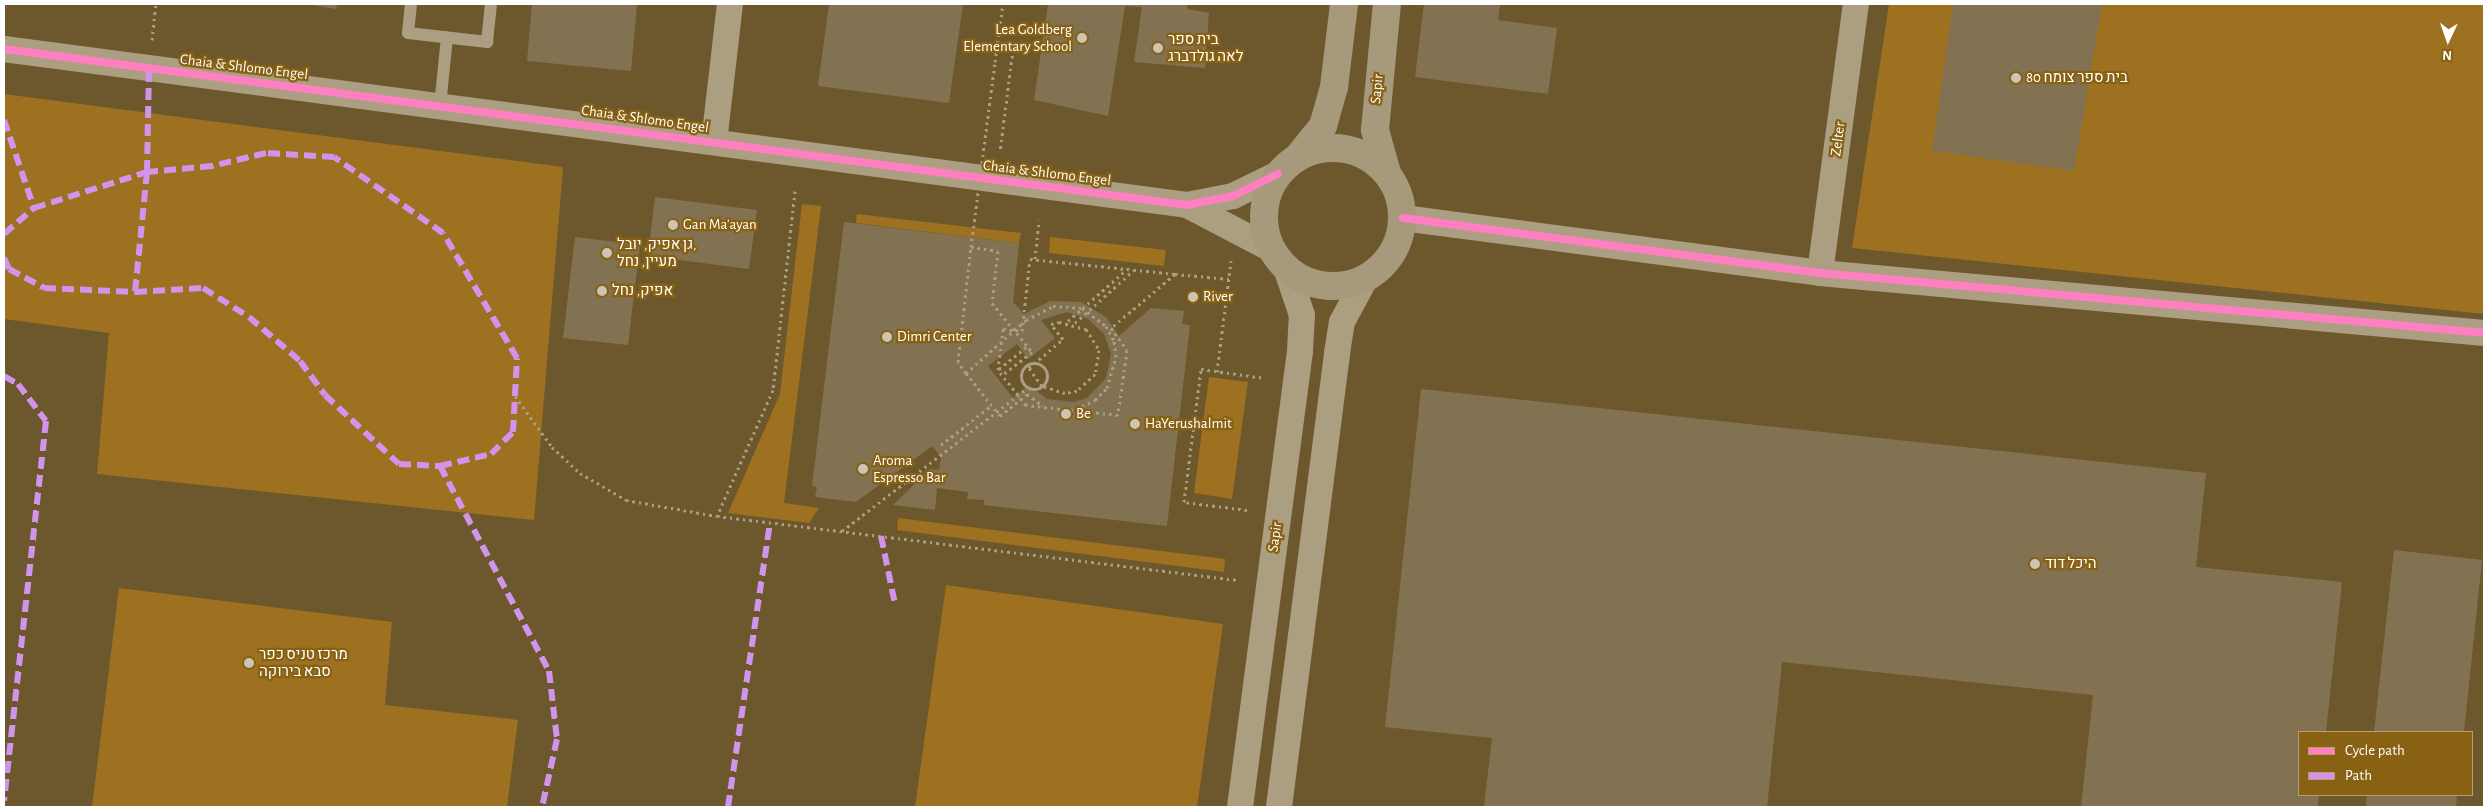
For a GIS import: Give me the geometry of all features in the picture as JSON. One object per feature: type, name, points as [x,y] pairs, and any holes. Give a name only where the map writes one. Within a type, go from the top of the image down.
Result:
[{"type":"street","points":[[714,142],[730,4]]},
{"type":"street","name":"Sapir","points":[[1387,173],[1374,130],[1388,4]]},
{"type":"street","name":"Zelter","points":[[1820,273],[1856,4]]},
{"type":"street","points":[[1341,6],[1334,87],[1323,126],[1287,166],[1264,211],[1278,259],[1324,286],[1365,279]]},
{"type":"street","name":"Chaia & Shlomo Engel","points":[[4,49],[1187,205],[1233,196],[1287,166]]},
{"type":"street","points":[[1279,807],[1342,322],[1365,279],[1392,254],[1403,218],[1401,202],[1387,173],[1372,160],[1334,148],[1287,166]]},
{"type":"street","name":"Chaia & Shlomo Engel","points":[[1187,205],[1278,259]]},
{"type":"street","points":[[1403,218],[1820,273],[2484,333]]},
{"type":"street","name":"Sapir","points":[[1240,807],[1300,351],[1302,315],[1278,259]]},
{"type":"lane","points":[[411,4],[408,33],[487,42],[491,4]]},
{"type":"lane","points":[[440,106],[447,37]]},
{"type":"path","points":[[149,68],[156,4]]},
{"type":"path","points":[[966,373],[1026,320],[1053,306],[1082,308],[1106,326],[1114,341],[1114,374],[1095,400],[1064,411],[1048,408],[1027,394],[1000,416],[966,373],[958,362],[1003,4]]},
{"type":"path","points":[[997,180],[1013,49],[998,44]]},
{"type":"path","points":[[717,516],[773,390],[795,190]]},
{"type":"path","points":[[1035,260],[1039,220]]},
{"type":"path","points":[[971,247],[998,251],[992,303],[1032,352],[1003,375]]},
{"type":"path","points":[[1217,372],[1232,251]]},
{"type":"path","points":[[998,370],[1003,329],[1022,331],[1030,259],[1229,280]]},
{"type":"path","points":[[1067,322],[1127,269]]},
{"type":"path","points":[[1075,323],[1135,270]]},
{"type":"path","points":[[998,370],[1026,405],[1118,414],[1127,350],[1111,328],[1174,274]]},
{"type":"path","points":[[1067,322],[1075,323],[1094,339],[1099,363],[1095,374],[1077,391],[1053,392],[1036,381],[1029,368],[1063,338],[1051,324],[1067,322]]},
{"type":"path","points":[[998,370],[1028,346]]},
{"type":"path","points":[[841,532],[1018,395],[1028,388],[1037,390],[1047,382],[1046,369],[1039,364],[1031,364],[1022,371],[1028,388]]},
{"type":"path","points":[[1247,510],[1184,502],[1202,370],[1264,378]]},
{"type":"path","points":[[515,396],[552,447],[594,482],[626,500],[717,516],[1238,580]]},
{"type":"path","points":[[941,445],[992,405]]},
{"type":"shaded area","points":[[1889,4],[2484,4],[2484,314],[1852,248]]},
{"type":"shaded area","points":[[4,94],[563,167],[534,520],[97,474],[109,333],[4,319]]},
{"type":"shaded area","points":[[802,204],[821,206],[784,503],[819,508],[809,523],[728,513],[780,394]]},
{"type":"shaded area","points":[[857,214],[1021,233],[1019,243],[856,223]]},
{"type":"shaded area","points":[[1050,237],[1166,250],[1164,266],[1049,253]]},
{"type":"shaded area","points":[[1209,377],[1248,382],[1232,499],[1194,493]]},
{"type":"shaded area","points":[[898,518],[1225,559],[1224,572],[897,530]]},
{"type":"shaded area","points":[[946,585],[1223,624],[1197,807],[915,807]]},
{"type":"shaded area","name":"מרכז טניס כפר סבא בירוקה","points":[[119,588],[392,622],[385,705],[518,720],[507,807],[92,807]]},
{"type":"building","points":[[308,4],[337,4],[336,9]]},
{"type":"building","points":[[532,4],[637,4],[631,71],[527,61]]},
{"type":"building","points":[[829,4],[963,4],[949,103],[818,86]]},
{"type":"building","name":"Lea Goldberg Elementary School","points":[[1048,4],[1188,4],[1187,9],[1209,13],[1205,68],[1134,62],[1142,7],[1125,6],[1108,116],[1034,100]]},
{"type":"building","points":[[1424,4],[1500,4],[1498,20],[1557,28],[1548,94],[1415,77]]},
{"type":"building","name":"בית ספר צומח 80","points":[[1953,4],[2102,4],[2074,171],[1932,151]]},
{"type":"building","points":[[655,197],[757,210],[749,269],[648,256]]},
{"type":"building","points":[[844,222],[1019,243],[1013,302],[1024,314],[1050,301],[1081,302],[1106,317],[1119,336],[1151,308],[1184,311],[1182,324],[1190,325],[1167,526],[984,505],[984,500],[967,499],[968,492],[937,488],[935,510],[893,505],[930,469],[939,470],[941,457],[932,446],[856,502],[815,497],[817,487],[812,486]],"holes":[[[1067,312],[1088,319],[1104,334],[1111,354],[1106,378],[1087,398],[1074,402],[1047,399],[1029,385],[1013,398],[988,366],[1017,344],[1028,359],[1055,338],[1041,320]]]},
{"type":"building","name":"אפיק, נחל","points":[[575,237],[640,245],[628,345],[563,338]]},
{"type":"building","points":[[1421,389],[2206,473],[2196,567],[2342,582],[2326,731],[2298,731],[2298,796],[2319,796],[2318,807],[2081,807],[2093,695],[1782,662],[1767,807],[1484,807],[1492,738],[1385,727]]},
{"type":"building","points":[[2394,550],[2482,560],[2464,731],[2374,731]]},
{"type":"building","points":[[2367,796],[2457,796],[2456,807],[2366,807]]},
{"type":"marked path","points":[[4,120],[34,208],[147,172],[135,292],[203,288],[249,317],[300,361],[325,395],[399,464],[440,466],[491,454],[513,432],[517,358],[443,233],[334,157],[266,153],[212,166],[147,172],[149,68]]},
{"type":"marked path","points":[[4,234],[34,208]]},
{"type":"marked path","points":[[4,258],[9,269],[44,288],[135,292]]},
{"type":"marked path","points":[[4,376],[18,384],[46,421],[4,801]]},
{"type":"marked path","points":[[440,466],[549,671],[557,739],[542,807]]},
{"type":"marked path","points":[[728,807],[770,522]]},
{"type":"marked path","points":[[881,536],[895,604]]},
{"type":"cycle path","points":[[4,49],[1187,205],[1233,196],[1278,174]]},
{"type":"cycle path","points":[[1403,218],[1820,273],[2484,333]]},
{"type":"place","name":"Lea Goldberg Elementary School","points":[[1082,38]]},
{"type":"place","name":"בית ספר לאה גולדברג","points":[[1158,48]]},
{"type":"place","name":"בית ספר צומח 80","points":[[2016,78]]},
{"type":"place","name":"Gan Ma'ayan","points":[[673,225]]},
{"type":"place","name":"גן אפיק, יובל, מעיין, נחל","points":[[607,253]]},
{"type":"place","name":"אפיק, נחל","points":[[602,291]]},
{"type":"place","name":"River","points":[[1193,297]]},
{"type":"place","name":"Dimri Center","points":[[887,337]]},
{"type":"place","name":"Be","points":[[1066,414]]},
{"type":"place","name":"HaYerushalmit","points":[[1135,424]]},
{"type":"place","name":"Aroma Espresso Bar","points":[[863,469]]},
{"type":"place","name":"היכל דוד","points":[[2035,564]]},
{"type":"place","name":"מרכז טניס כפר סבא בירוקה","points":[[249,663]]}]
